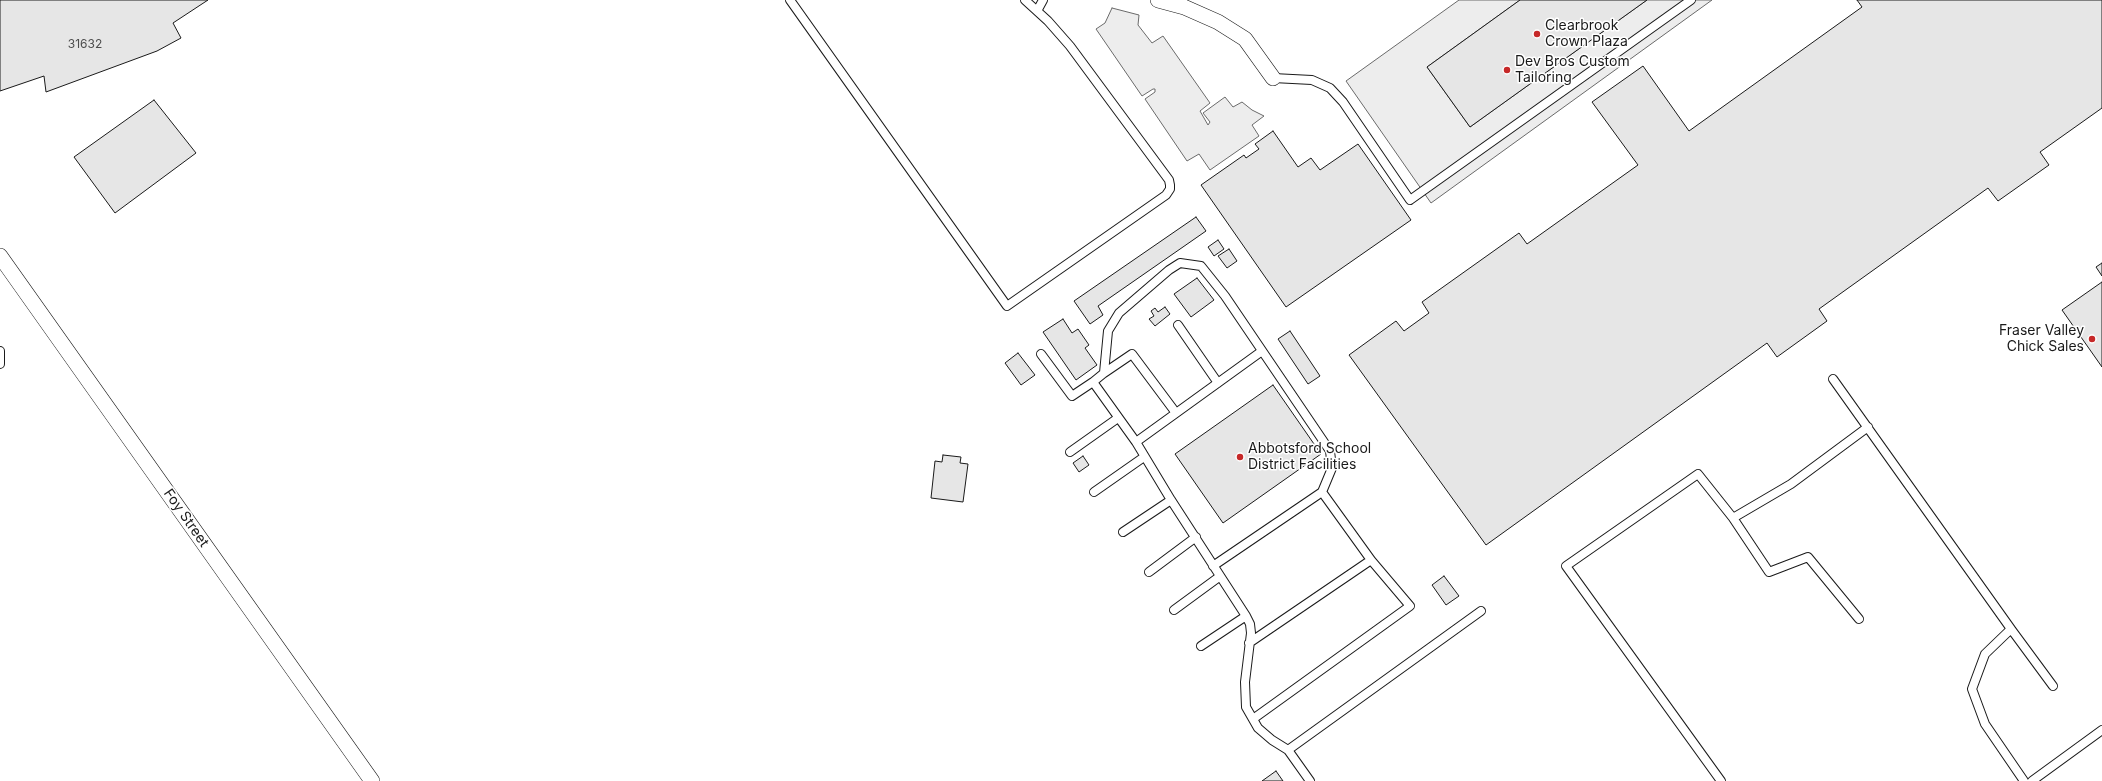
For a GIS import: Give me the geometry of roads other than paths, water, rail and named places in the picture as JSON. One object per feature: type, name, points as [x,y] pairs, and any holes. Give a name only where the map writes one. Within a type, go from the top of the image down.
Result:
[{"type":"street","points":[[1158,0],[1184,7],[1218,22],[1245,39],[1273,78]]},
{"type":"street","name":"Foy Street","points":[[0,256],[372,781]]},
{"type":"lane","points":[[790,0],[1007,306],[1166,195],[1170,185],[1169,180],[1070,46],[1025,0]]},
{"type":"lane","points":[[1037,11],[1043,0]]},
{"type":"lane","points":[[1273,78],[1312,80],[1330,88],[1343,102],[1410,200],[1691,0]]},
{"type":"lane","points":[[1104,373],[1108,331],[1119,313],[1169,270],[1180,263],[1200,266],[1225,296],[1330,451],[1332,468],[1322,492],[1213,566]]},
{"type":"lane","points":[[1178,325],[1218,383]]},
{"type":"lane","points":[[0,351],[0,364]]},
{"type":"lane","points":[[1136,442],[1262,351]]},
{"type":"lane","points":[[1041,354],[1072,396],[1132,354],[1176,413]]},
{"type":"lane","points":[[1833,379],[2053,686]]},
{"type":"lane","points":[[1093,382],[1136,442],[1171,500],[1196,537],[1219,577],[1246,616],[1250,624],[1245,682],[1246,707],[1258,728],[1272,740],[1288,750],[1310,781]]},
{"type":"lane","points":[[1070,452],[1118,418]]},
{"type":"lane","points":[[1733,518],[1791,484],[1868,427]]},
{"type":"lane","points":[[1094,492],[1144,457]]},
{"type":"lane","points":[[1721,781],[1566,566],[1698,474],[1733,518],[1769,572],[1808,557],[1859,619]]},
{"type":"lane","points":[[1253,719],[1410,606],[1371,560],[1322,492]]},
{"type":"lane","points":[[1123,532],[1171,500]]},
{"type":"lane","points":[[1149,572],[1196,537]]},
{"type":"lane","points":[[1249,643],[1371,560]]},
{"type":"lane","points":[[1174,610],[1219,577]]},
{"type":"lane","points":[[1288,750],[1481,611]]},
{"type":"lane","points":[[1201,646],[1246,616]]},
{"type":"lane","points":[[2012,629],[1985,654],[1972,689],[1985,724],[2024,781]]},
{"type":"lane","points":[[2032,781],[2102,730]]},
{"type":"place","name":"Clearbrook Crown Plaza","points":[[1537,34]]},
{"type":"place","name":"Dev Bros Custom Tailoring","points":[[1507,70]]},
{"type":"place","name":"Fraser Valley Chick Sales","points":[[2092,339]]},
{"type":"place","name":"Abbotsford School District Facilities","points":[[1240,457]]}]
